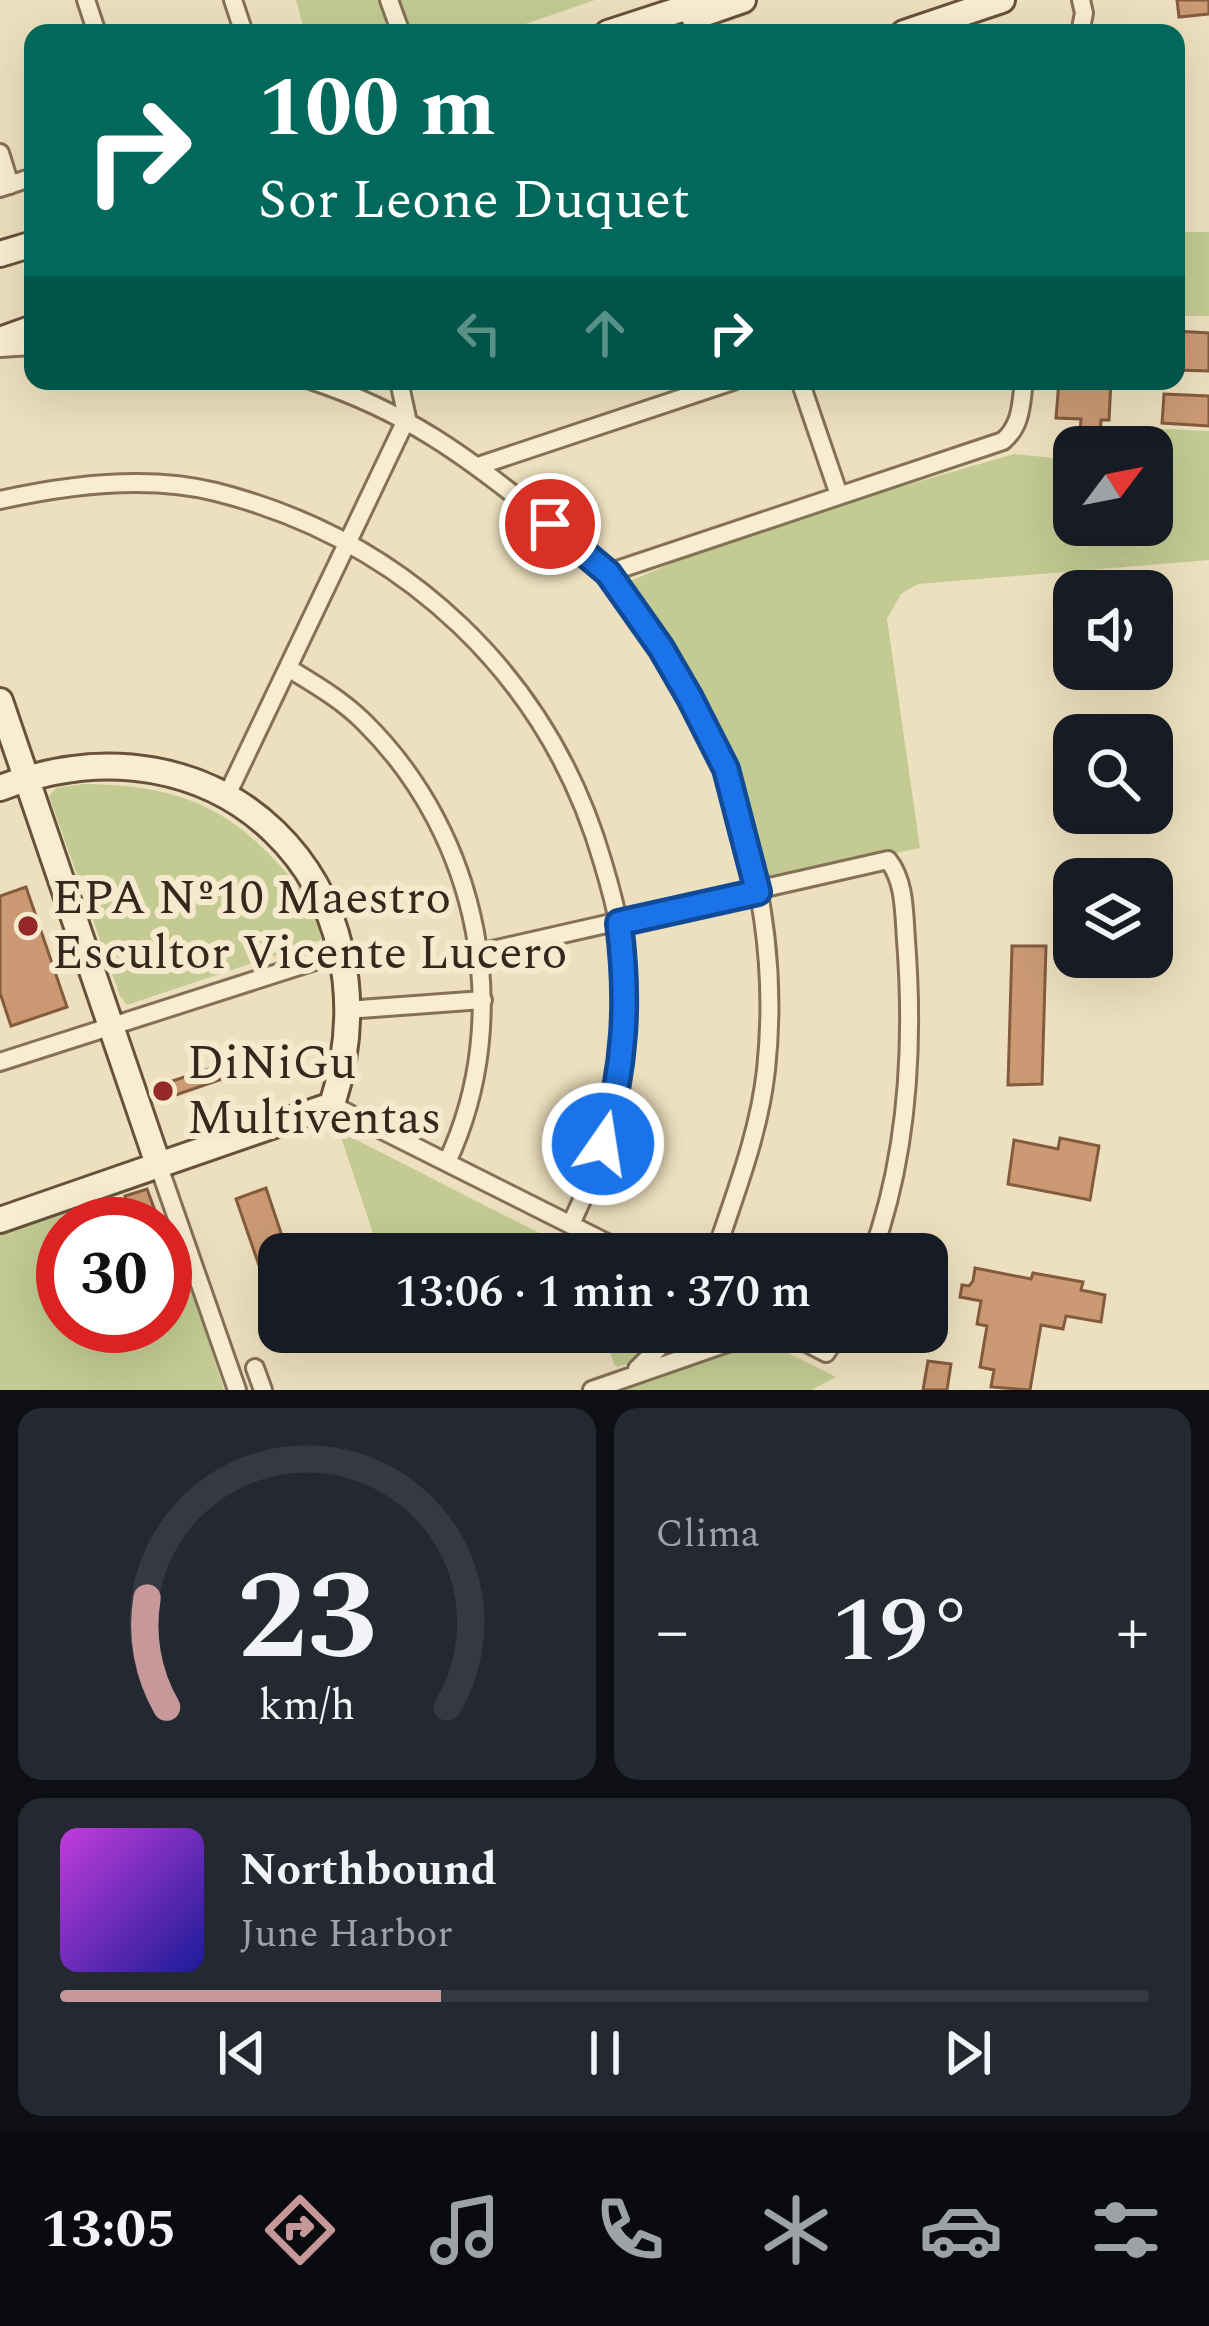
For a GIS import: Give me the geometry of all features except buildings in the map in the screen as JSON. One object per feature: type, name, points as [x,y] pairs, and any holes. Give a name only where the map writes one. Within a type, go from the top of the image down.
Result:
[{"type":"street","points":[[636,24],[709,0]]},
{"type":"street","points":[[672,24],[743,0]]},
{"type":"street","points":[[931,24],[1002,0]]},
{"type":"street","points":[[0,153],[5,186]]},
{"type":"street","points":[[336,390],[406,418],[478,466],[608,573],[661,648],[713,740],[736,800],[758,892],[767,958],[766,1070],[752,1139],[722,1233]]},
{"type":"street","points":[[228,793],[406,418],[401,390]]},
{"type":"street","points":[[478,466],[706,390]]},
{"type":"street","points":[[803,390],[839,495]]},
{"type":"street","points":[[608,573],[1003,441],[1019,420],[1023,390]]},
{"type":"street","points":[[0,500],[73,488],[169,486],[214,491],[286,515],[348,544],[418,587],[479,640],[523,697],[565,764],[619,923],[627,986],[623,1051],[594,1176],[571,1224]]},
{"type":"street","points":[[290,669],[336,697],[362,720],[416,784],[448,842],[467,895],[483,1000],[474,1093],[447,1162]]},
{"type":"street","points":[[0,701],[236,1390]]},
{"type":"street","points":[[0,788],[80,766],[163,770],[228,793],[299,860],[327,907],[343,952],[346,1010],[340,1079],[332,1105]]},
{"type":"street","points":[[479,953],[888,860],[898,873],[905,920],[910,1040],[904,1114],[879,1233]]},
{"type":"street","points":[[0,1062],[343,952]]},
{"type":"street","points":[[346,1010],[483,1000]]},
{"type":"street","points":[[0,1220],[332,1105],[588,1233]]},
{"type":"street","points":[[628,1378],[654,1353]]},
{"type":"street","points":[[592,1390],[699,1353]]},
{"type":"street","points":[[255,1369],[263,1390]]},
{"type":"green space","points":[[296,0],[595,0],[525,24],[303,24]]},
{"type":"green space","points":[[1185,232],[1209,232],[1209,316],[1185,316]]},
{"type":"green space","points":[[1173,429],[1209,431],[1209,560],[918,584],[901,594],[887,619],[920,848],[770,878],[721,734],[668,643],[629,591],[630,581],[751,530],[1014,454],[1053,458],[1053,546],[1173,546]]},
{"type":"green space","points":[[84,784],[169,794],[239,827],[302,892],[317,920],[321,940],[127,1005],[49,796],[56,788]]},
{"type":"green space","points":[[339,1131],[539,1233],[373,1233]]},
{"type":"green space","points":[[36,1223],[36,1353],[192,1353],[192,1287],[224,1390],[0,1390],[0,1235]]},
{"type":"green space","points":[[610,1353],[643,1353],[635,1361],[614,1365]]},
{"type":"green space","points":[[730,1353],[788,1353],[836,1377],[811,1390],[625,1390]]},
{"type":"place","name":"EPA Nº10 Maestro Escultor Vicente Lucero","points":[[28,926]]},
{"type":"place","name":"DiNiGu Multiventas","points":[[163,1091]]},
{"type":"route","points":[[550,524],[608,573],[690,698],[726,769],[758,892],[619,923],[627,986],[623,1051],[603,1144]]}]
